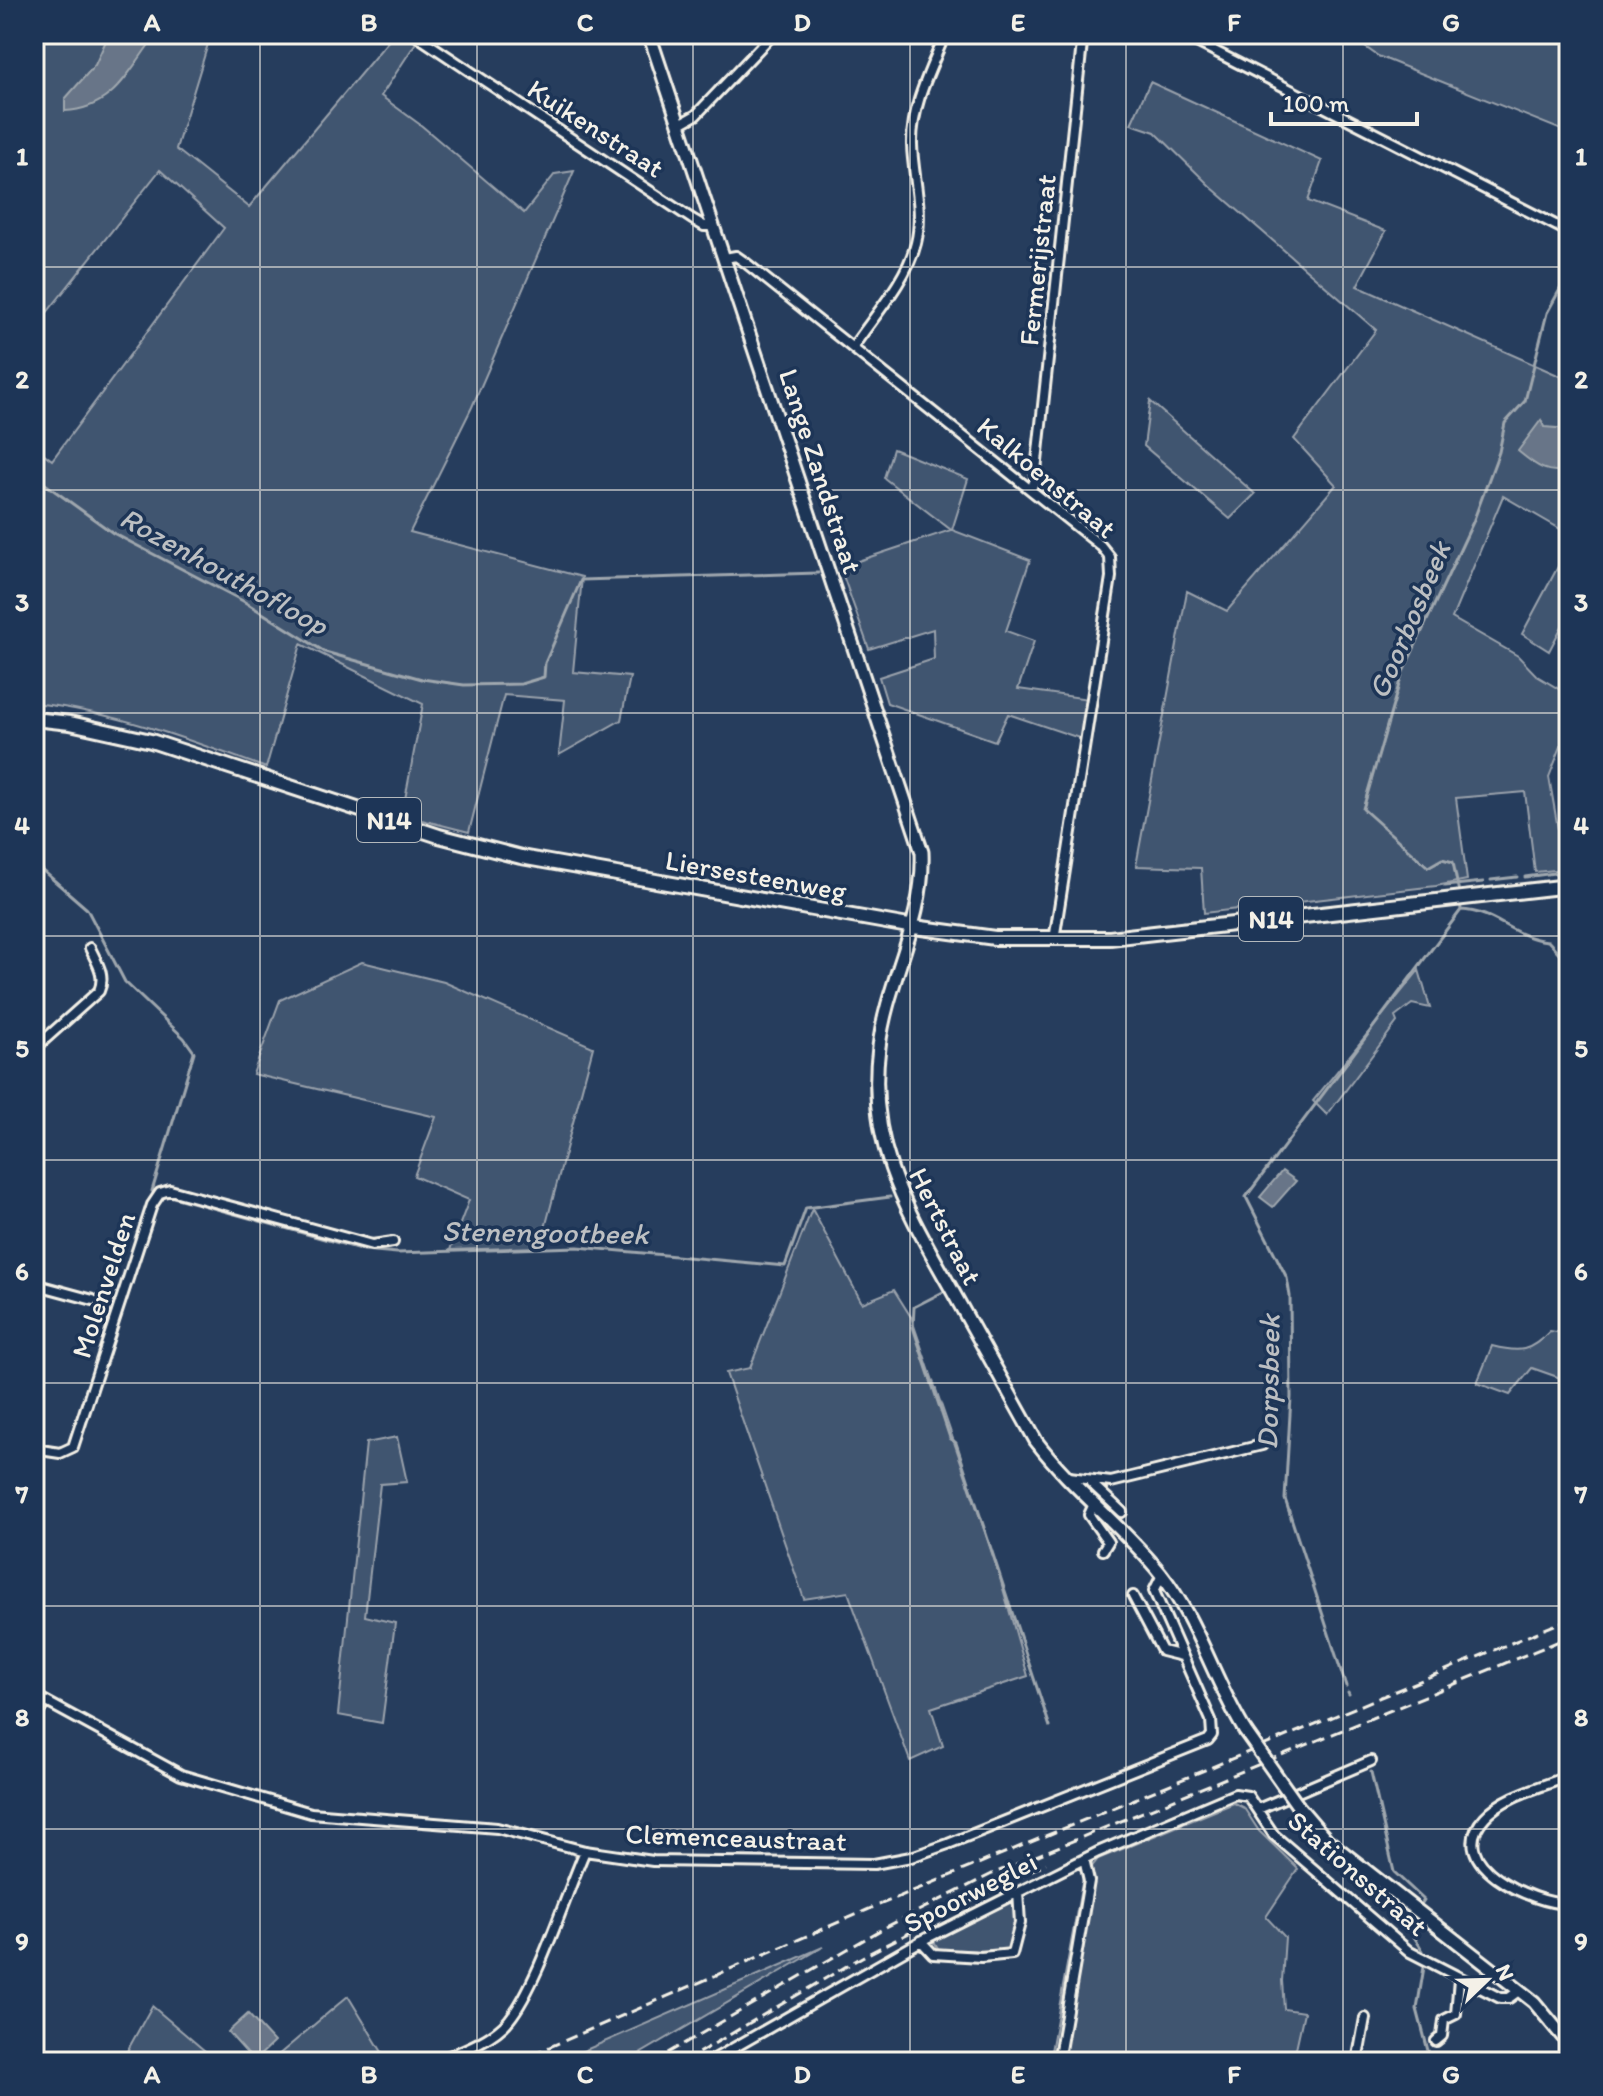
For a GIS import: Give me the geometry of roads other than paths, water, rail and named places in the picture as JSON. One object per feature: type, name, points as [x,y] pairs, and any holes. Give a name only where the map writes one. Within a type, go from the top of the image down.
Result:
[{"type":"main road","name":"Liersesteenweg","points":[[34,719],[70,723],[151,741],[439,836],[521,857],[914,927],[995,938],[1110,938],[1569,886]]},
{"type":"street","name":"Kuikenstraat","points":[[414,34],[692,219],[707,227],[714,226]]},
{"type":"street","name":"Lange Zandstraat","points":[[649,34],[922,852],[921,901],[914,927]]},
{"type":"street","points":[[680,124],[696,115],[773,34]]},
{"type":"street","points":[[853,347],[915,247],[919,220],[913,164],[914,122],[924,86],[945,34]]},
{"type":"street","name":"Fermerijstraat","points":[[1031,489],[1035,480],[1043,412],[1083,34]]},
{"type":"street","points":[[1181,34],[1569,232]]},
{"type":"street","name":"Kalkoenstraat","points":[[725,258],[736,256],[746,263],[1101,546],[1112,569],[1054,940]]},
{"type":"street","name":"Hertstraat","points":[[914,927],[892,987],[879,1045],[878,1112],[887,1161],[907,1212],[1036,1441],[1065,1476],[1162,1575],[1186,1613],[1245,1731]]},
{"type":"street","points":[[34,1049],[99,991],[103,982],[101,969],[90,948]]},
{"type":"street","name":"Molenvelden","points":[[34,1449],[60,1453],[73,1447],[152,1205],[160,1193],[170,1190],[372,1245],[393,1242]]},
{"type":"street","name":"Molenvelden","points":[[34,1284],[93,1300]]},
{"type":"street","points":[[1065,1476],[1091,1482],[1111,1482],[1262,1445]]},
{"type":"street","points":[[1091,1482],[1122,1512]]},
{"type":"street","points":[[1094,1504],[1089,1515],[1108,1542],[1103,1550]]},
{"type":"street","name":"Clemenceaustraat","points":[[34,1695],[181,1775],[259,1800],[331,1816],[497,1828],[585,1851],[669,1862],[874,1864],[911,1857],[1208,1740],[1212,1735],[1211,1720],[1154,1591],[1162,1575]]},
{"type":"street","name":"Clemenceaustraat","points":[[1133,1596],[1162,1651],[1182,1656]]},
{"type":"street","points":[[34,1720],[45,1702]]},
{"type":"street","name":"Stationsstraat","points":[[1245,1731],[1298,1806],[1327,1840],[1520,1990],[1544,2012],[1569,2044]]},
{"type":"street","points":[[1258,1809],[1371,1761]]},
{"type":"street","points":[[1569,1776],[1510,1799],[1489,1813],[1477,1830],[1474,1842],[1477,1858],[1492,1876],[1512,1887],[1569,1904]]},
{"type":"street","name":"Spoorweglei","points":[[709,2062],[921,1941],[1084,1859],[1235,1794],[1248,1796],[1258,1809]]},
{"type":"street","name":"Stationsstraat","points":[[1258,1809],[1274,1835],[1410,1952],[1506,2000],[1520,1990]]},
{"type":"street","points":[[435,2062],[477,2042],[510,2019],[530,1981],[585,1851]]},
{"type":"street","points":[[1058,2062],[1089,1881],[1084,1859]]},
{"type":"street","points":[[921,1941],[933,1954],[981,1957],[1012,1954],[1020,1923],[1018,1892]]},
{"type":"street","points":[[1436,2041],[1442,2036],[1444,2020],[1456,2014],[1459,1979]]},
{"type":"street","points":[[1357,2062],[1365,2018]]},
{"type":"street","points":[[34,2049],[52,2062]]},
{"type":"waterway","name":"Goorbosbeek","points":[[1459,893],[1453,862],[1442,859],[1428,867],[1363,809],[1402,674],[1473,522],[1499,452],[1505,423],[1525,401],[1547,313],[1569,273]]},
{"type":"waterway","name":"Rozenhouthofloop","points":[[34,476],[113,533],[243,601],[325,652],[422,679],[464,685],[521,684],[544,677],[545,663],[581,580],[818,573]]},
{"type":"waterway","name":"Stenengootbeek","points":[[34,863],[87,909],[125,982],[184,1038],[194,1052],[152,1191],[155,1193]]},
{"type":"waterway","points":[[1525,877],[1569,871]]},
{"type":"waterway","points":[[1491,880],[1517,877]]},
{"type":"waterway","points":[[1445,886],[1483,882]]},
{"type":"waterway","name":"Goorbosbeek","points":[[1460,900],[1461,910],[1473,911],[1524,935],[1548,941],[1569,964]]},
{"type":"waterway","name":"Dorpsbeek","points":[[1346,1686],[1285,1499],[1291,1397],[1287,1278],[1246,1197],[1461,910]]},
{"type":"waterway","name":"Stenengootbeek","points":[[166,1195],[364,1250],[397,1253],[578,1247],[785,1266],[806,1208],[890,1197]]},
{"type":"waterway","name":"Stenengootbeek","points":[[943,1292],[914,1307],[913,1327],[950,1438],[956,1443],[1050,1727]]},
{"type":"waterway","name":"Dorpsbeek","points":[[1371,1772],[1394,1872],[1424,1900],[1422,1903]]},
{"type":"waterway","name":"Dorpsbeek","points":[[1411,1917],[1406,1924],[1423,1951]]},
{"type":"waterway","name":"Dorpsbeek","points":[[1424,1967],[1417,2009],[1431,2062]]},
{"type":"railway","points":[[515,2062],[867,1910],[1569,1619]]},
{"type":"railway","points":[[652,2062],[886,1927],[992,1874],[1569,1637]]},
{"type":"railway","points":[[683,2062],[862,1957],[1046,1863]]}]
